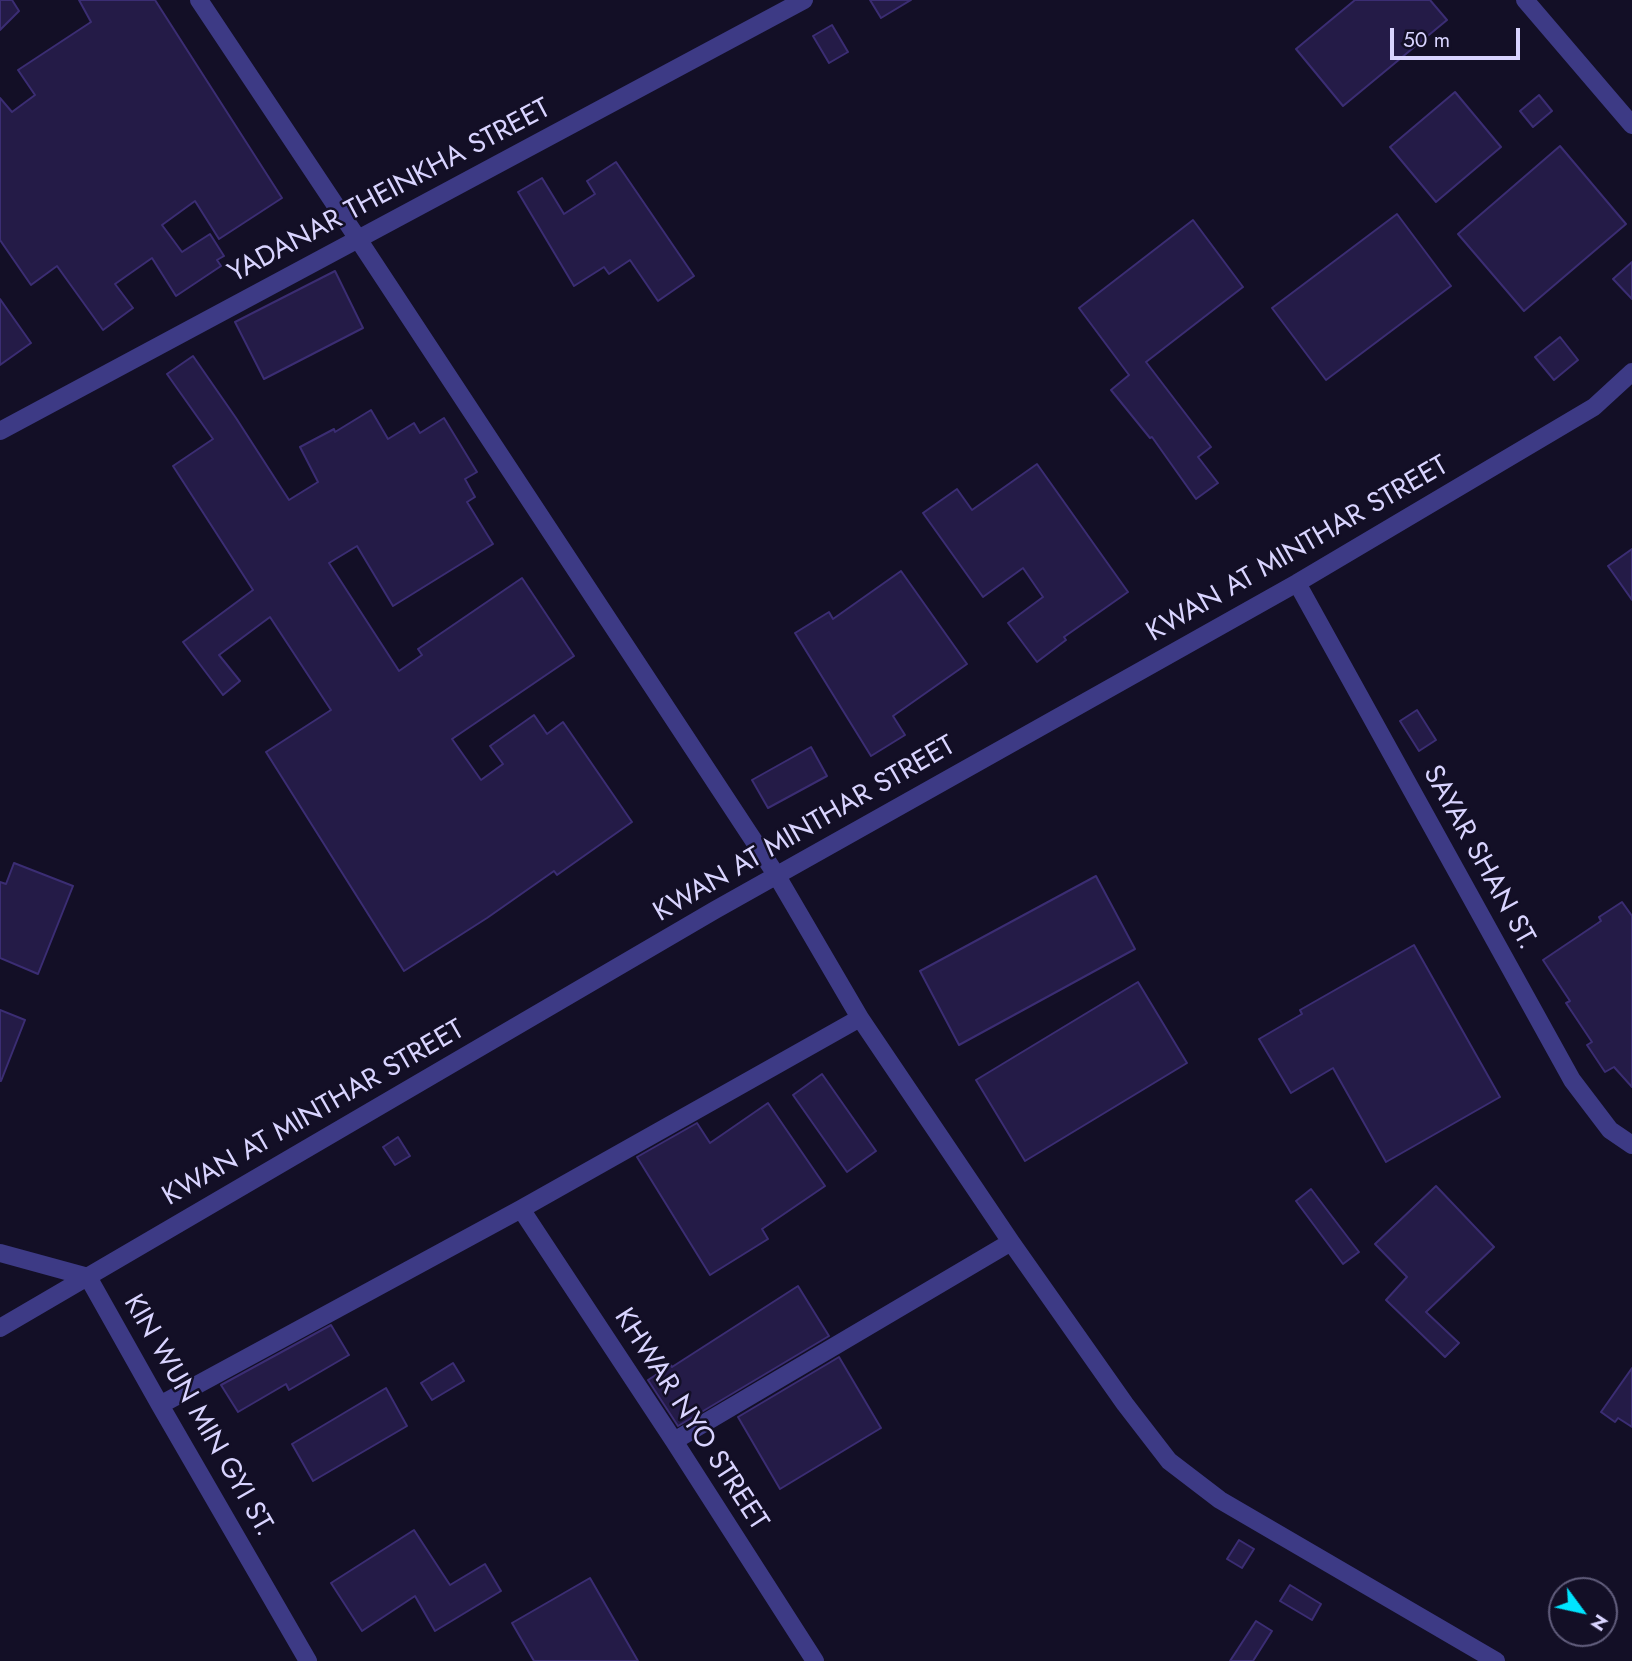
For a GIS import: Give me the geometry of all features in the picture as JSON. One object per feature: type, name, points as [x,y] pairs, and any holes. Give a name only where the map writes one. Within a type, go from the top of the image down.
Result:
[{"type":"street","points":[[199,0],[777,876],[860,1018],[1011,1242],[1125,1404],[1170,1461],[1220,1500],[1496,1661]]},
{"type":"street","name":"YADANAR THEINKHA STREET","points":[[0,431],[804,0]]},
{"type":"street","points":[[1525,0],[1632,125]]},
{"type":"street","name":"KWAN AT MINTHAR STREET","points":[[0,1328],[777,876],[1297,583],[1594,407],[1632,372]]},
{"type":"street","name":"SAYAR SHAN ST.","points":[[1297,583],[1572,1080],[1610,1130],[1632,1145]]},
{"type":"street","points":[[160,1405],[521,1209],[860,1018]]},
{"type":"street","name":"KHWAR NYO STREET","points":[[521,1209],[815,1661]]},
{"type":"street","points":[[674,1441],[1011,1242]]},
{"type":"street","name":"KIN WUN MIN GYI ST.","points":[[0,1253],[88,1277],[308,1661]]},
{"type":"building","points":[[0,0],[12,0],[19,11],[0,30]]},
{"type":"building","points":[[79,0],[155,0],[282,198],[219,239],[195,201],[162,225],[182,252],[210,234],[224,256],[217,260],[221,266],[176,296],[152,258],[115,284],[133,308],[103,330],[57,266],[31,285],[0,240],[0,98],[12,112],[35,95],[18,70],[91,22]]},
{"type":"building","points":[[870,0],[911,0],[881,18]]},
{"type":"building","points":[[1355,0],[1430,0],[1447,20],[1343,106],[1296,49]]},
{"type":"building","points":[[832,25],[848,52],[829,63],[813,36]]},
{"type":"building","points":[[1455,92],[1501,147],[1436,202],[1390,147]]},
{"type":"building","points":[[1539,95],[1552,111],[1533,127],[1520,111]]},
{"type":"building","points":[[1560,146],[1626,224],[1524,311],[1458,234]]},
{"type":"building","points":[[616,162],[694,276],[658,301],[630,260],[609,274],[604,267],[574,286],[518,192],[542,178],[564,214],[595,194],[587,181]]},
{"type":"building","points":[[1397,214],[1451,286],[1326,380],[1272,308]]},
{"type":"building","points":[[1193,220],[1243,287],[1146,362],[1211,447],[1198,457],[1218,483],[1196,499],[1152,437],[1150,438],[1111,390],[1129,375],[1079,308]]},
{"type":"building","points":[[1632,262],[1632,299],[1613,279]]},
{"type":"building","points":[[335,271],[363,328],[264,379],[235,322]]},
{"type":"building","points":[[0,299],[31,343],[0,365]]},
{"type":"building","points":[[1560,337],[1578,360],[1554,380],[1535,357]]},
{"type":"building","points":[[193,356],[289,500],[318,482],[300,447],[334,429],[335,432],[371,410],[388,439],[414,423],[420,433],[444,418],[477,472],[465,479],[475,497],[467,502],[493,544],[393,606],[357,546],[329,563],[399,671],[422,655],[418,649],[522,578],[574,656],[452,739],[481,780],[503,764],[490,746],[534,715],[547,734],[563,722],[632,822],[557,875],[554,871],[404,971],[266,752],[331,710],[270,617],[219,655],[240,681],[223,695],[183,642],[253,590],[173,466],[213,439],[167,374]]},
{"type":"building","points":[[1037,464],[1128,592],[1064,637],[1066,640],[1037,662],[1008,623],[1043,597],[1023,568],[983,597],[923,513],[957,489],[972,510]]},
{"type":"building","points":[[1632,549],[1632,600],[1608,566]]},
{"type":"building","points":[[901,571],[967,664],[893,716],[905,735],[871,756],[795,633],[829,612],[833,619]]},
{"type":"building","points":[[1417,710],[1436,740],[1419,751],[1400,721]]},
{"type":"building","points":[[811,747],[827,776],[768,808],[752,780]]},
{"type":"building","points":[[14,863],[73,886],[38,974],[0,958],[0,882],[6,884]]},
{"type":"building","points":[[1096,876],[1135,949],[959,1045],[920,971]]},
{"type":"building","points":[[1622,902],[1632,916],[1632,1087],[1614,1067],[1605,1072],[1587,1045],[1592,1042],[1566,1003],[1570,1001],[1543,960],[1601,921],[1599,917]]},
{"type":"building","points":[[1414,945],[1500,1097],[1386,1162],[1333,1068],[1291,1093],[1259,1039],[1302,1014],[1300,1010]]},
{"type":"building","points":[[1138,982],[1187,1063],[1025,1161],[976,1080]]},
{"type":"building","points":[[0,1010],[25,1020],[1,1081],[0,1081]]},
{"type":"building","points":[[822,1074],[876,1151],[847,1172],[793,1095]]},
{"type":"building","points":[[768,1103],[825,1186],[762,1229],[768,1239],[710,1275],[637,1157],[697,1123],[710,1143]]},
{"type":"building","points":[[398,1137],[410,1156],[395,1165],[383,1147]]},
{"type":"building","points":[[1436,1186],[1494,1247],[1426,1312],[1459,1343],[1445,1357],[1386,1300],[1407,1277],[1375,1244]]},
{"type":"building","points":[[1311,1189],[1359,1252],[1343,1264],[1296,1201]]},
{"type":"building","points":[[798,1286],[829,1336],[678,1426],[648,1380]]},
{"type":"building","points":[[331,1325],[349,1355],[289,1390],[286,1384],[238,1412],[221,1385]]},
{"type":"building","points":[[839,1357],[881,1428],[780,1489],[738,1417]]},
{"type":"building","points":[[453,1363],[464,1381],[432,1400],[421,1383]]},
{"type":"building","points":[[1632,1368],[1632,1427],[1618,1418],[1615,1422],[1601,1412]]},
{"type":"building","points":[[386,1388],[407,1426],[313,1481],[292,1444]]},
{"type":"building","points":[[414,1530],[450,1585],[485,1564],[501,1591],[435,1631],[415,1596],[362,1631],[331,1583]]},
{"type":"building","points":[[1239,1540],[1254,1549],[1242,1568],[1227,1559]]},
{"type":"building","points":[[590,1578],[638,1661],[534,1661],[512,1623]]},
{"type":"building","points":[[1290,1585],[1321,1604],[1312,1620],[1280,1601]]},
{"type":"building","points":[[1256,1621],[1272,1631],[1253,1661],[1230,1661]]}]
